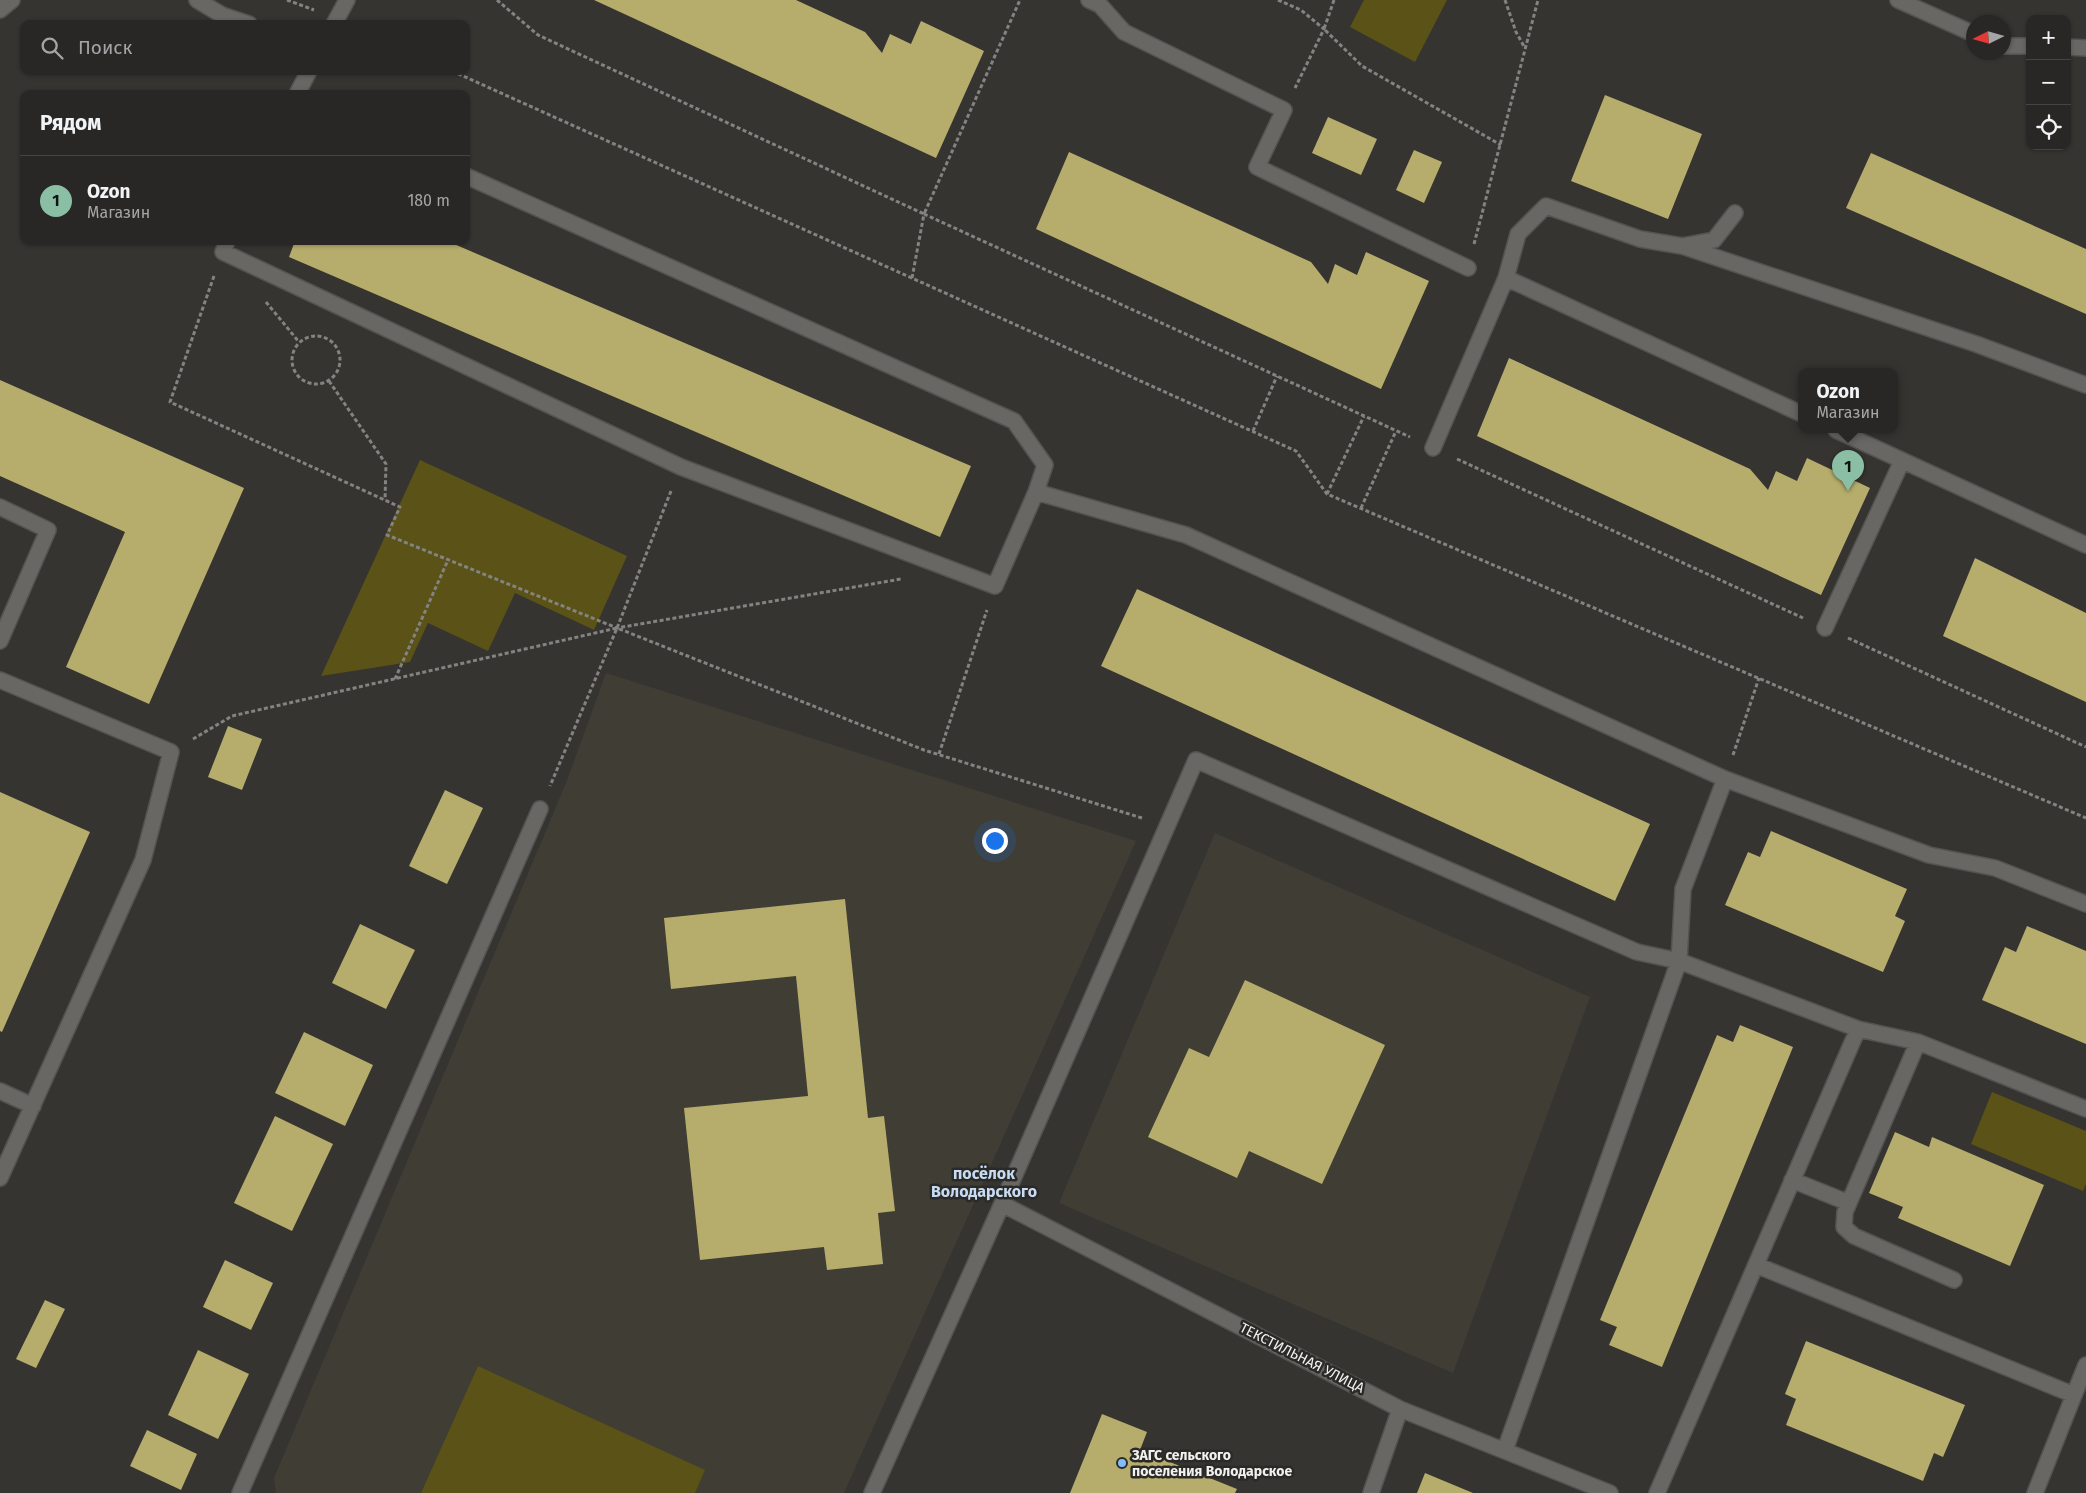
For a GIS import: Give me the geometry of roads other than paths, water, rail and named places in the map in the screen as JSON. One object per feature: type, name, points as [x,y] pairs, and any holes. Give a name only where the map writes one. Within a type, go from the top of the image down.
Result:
[{"type":"street","points":[[0,10],[12,0]]},
{"type":"street","points":[[197,0],[222,15],[236,20]]},
{"type":"street","points":[[336,20],[347,0]]},
{"type":"street","points":[[1089,0],[1100,5],[1124,32],[1284,110],[1257,167],[1468,268]]},
{"type":"street","points":[[1898,0],[1966,30]]},
{"type":"street","points":[[2011,46],[2026,46]]},
{"type":"street","points":[[2071,47],[2086,48]]},
{"type":"street","points":[[299,90],[307,75]]},
{"type":"street","points":[[225,246],[681,467],[995,586],[1036,492],[1044,465],[1014,421],[470,178]]},
{"type":"street","points":[[1433,448],[1506,278],[1518,234],[1546,206],[1640,239],[1682,246],[1976,344],[2086,385]]},
{"type":"street","points":[[1682,246],[1714,240],[1735,213]]},
{"type":"street","points":[[1506,278],[1798,412]]},
{"type":"street","points":[[1843,433],[2086,545]]},
{"type":"street","points":[[1825,628],[1902,460]]},
{"type":"street","points":[[1036,492],[1186,536],[1725,779],[1929,855],[1995,868],[2086,904]]},
{"type":"street","points":[[0,507],[48,530],[0,641]]},
{"type":"street","points":[[0,680],[171,752],[143,860],[0,1178]]},
{"type":"street","points":[[872,1493],[1002,1204],[1169,826],[1196,760],[1636,952],[1679,960],[1858,1029],[1918,1042],[2086,1109]]},
{"type":"street","points":[[1504,1450],[1679,960],[1683,889],[1725,779]]},
{"type":"street","points":[[240,1493],[540,809]]},
{"type":"street","points":[[1657,1493],[1858,1029]]},
{"type":"street","points":[[1918,1042],[1845,1212],[1844,1227],[1854,1236],[1954,1280]]},
{"type":"street","points":[[0,1091],[33,1106]]},
{"type":"street","points":[[1792,1180],[1849,1203]]},
{"type":"street","name":"ТЕКСТИЛЬНАЯ УЛИЦА","points":[[1002,1204],[1400,1409],[1610,1493]]},
{"type":"street","points":[[1756,1265],[2074,1395]]},
{"type":"street","points":[[2035,1493],[2086,1366]]},
{"type":"street","points":[[1371,1493],[1400,1409]]},
{"type":"place","name":"Ozon","points":[[1848,491]]},
{"type":"place","name":"ЗАГС сельского поселения Володарское","points":[[1122,1463]]},
{"type":"district","name":"посёлок Володарского","points":[[984,1182]]}]
